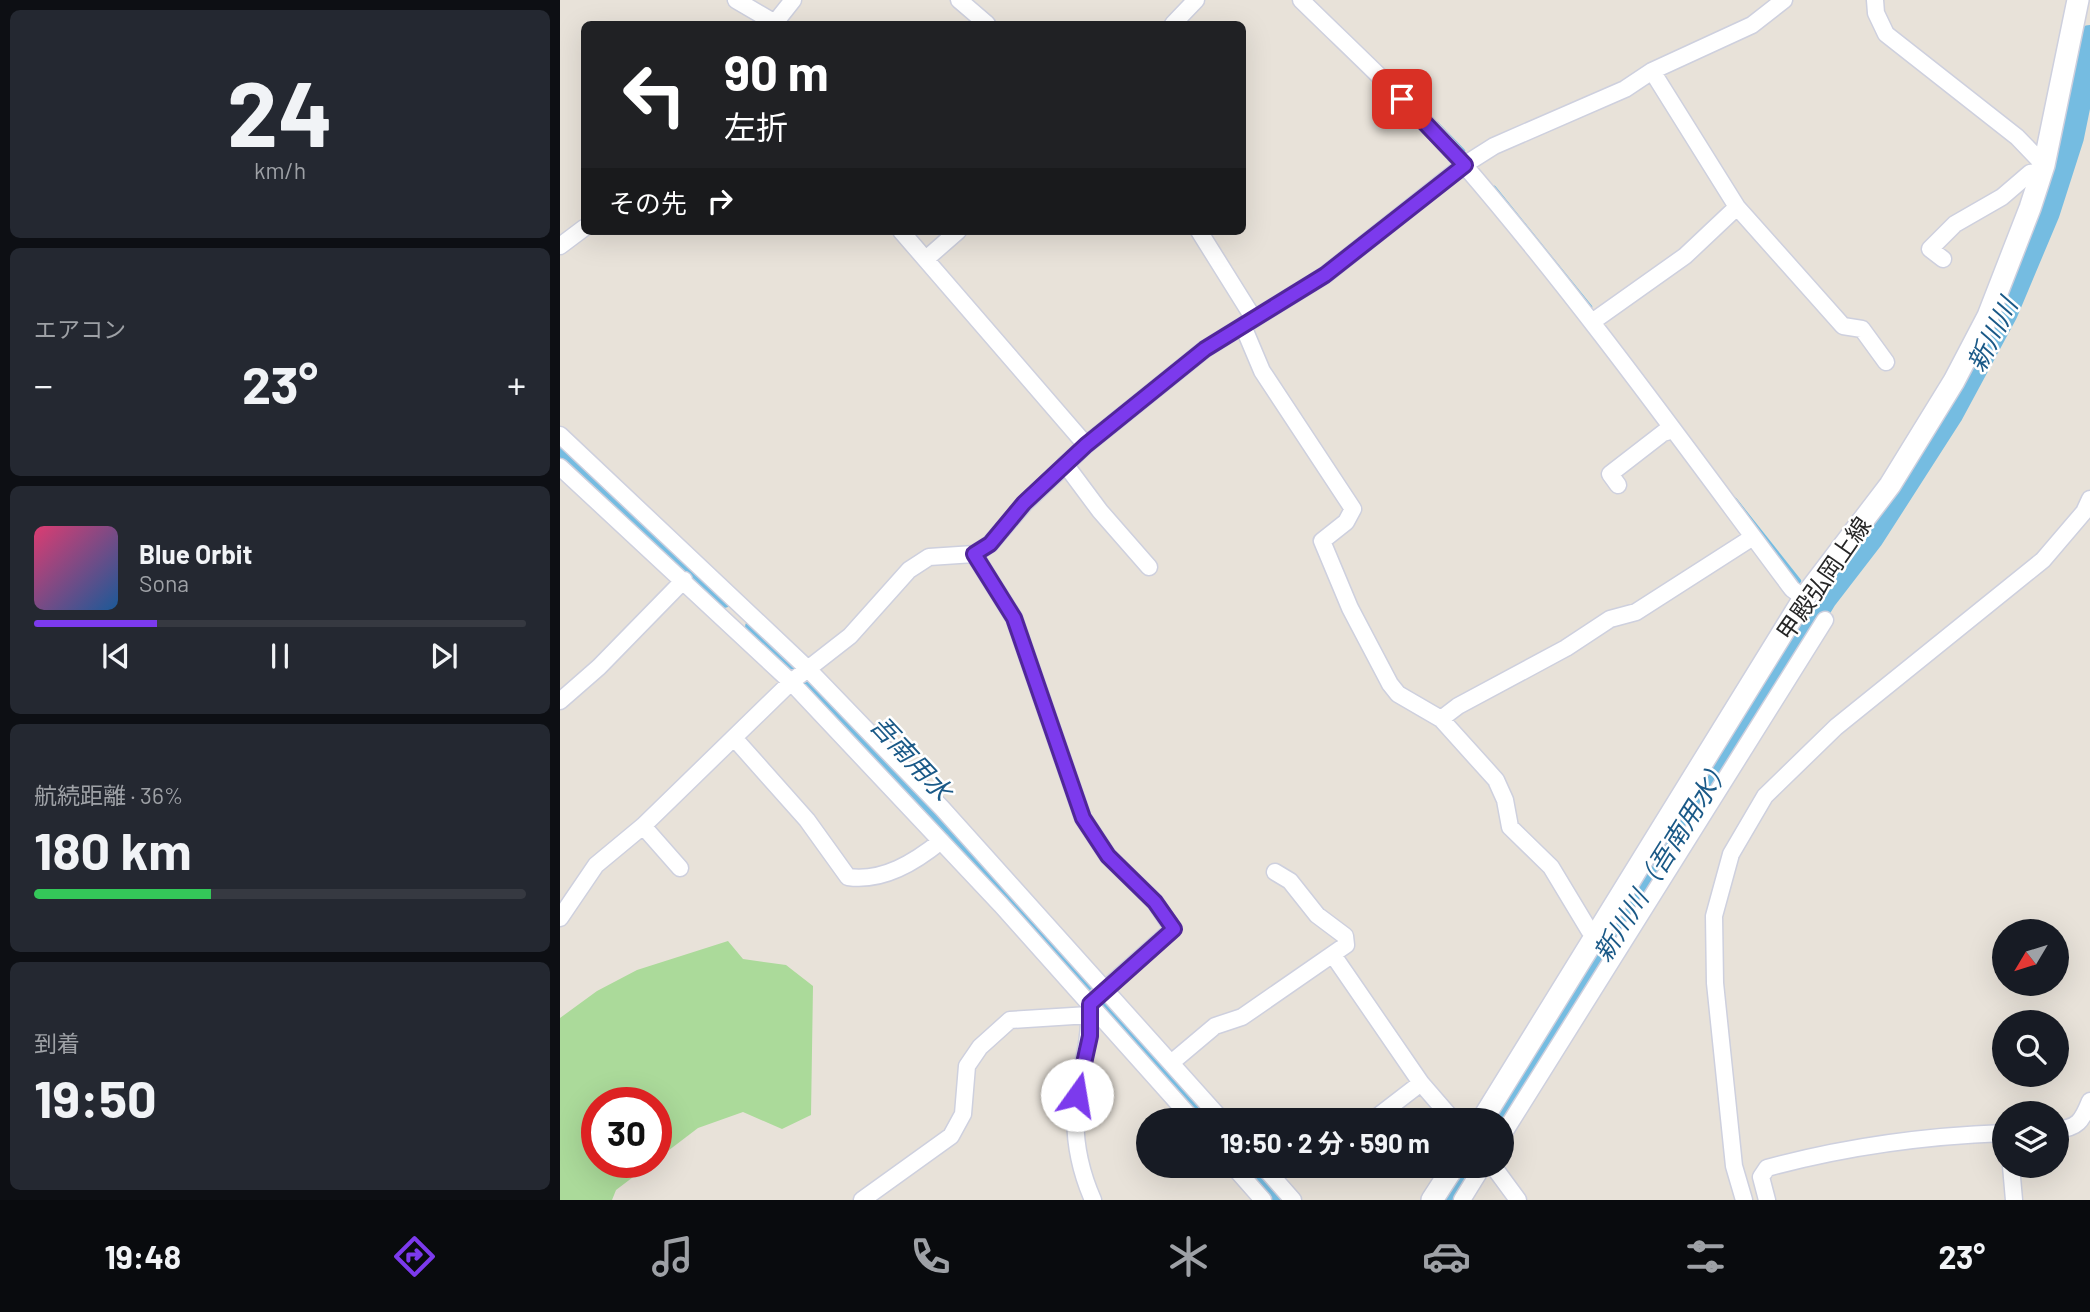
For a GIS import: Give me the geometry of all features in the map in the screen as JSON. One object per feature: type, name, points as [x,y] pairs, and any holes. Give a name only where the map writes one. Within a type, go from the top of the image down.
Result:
[{"type":"main road","name":"甲殿弘岡上線","points":[[1489,1108],[1596,936],[1812,610],[1954,381],[1988,316],[2031,208],[2043,168],[2078,0]]},
{"type":"main road","points":[[1432,1200],[1446,1178]]},
{"type":"street","points":[[736,0],[769,21]]},
{"type":"street","points":[[776,21],[793,0]]},
{"type":"street","points":[[959,0],[984,21]]},
{"type":"street","points":[[1176,21],[1196,0]]},
{"type":"street","points":[[1301,0],[1465,165],[1592,322],[1792,589],[1812,610],[1514,1116]]},
{"type":"street","points":[[560,918],[596,865],[643,826],[799,675],[850,636],[909,570],[929,557],[974,554],[990,544],[1024,503],[1065,464],[1205,349],[1325,275],[1465,165],[1494,146],[1625,89],[1652,71],[1752,25],[1784,0]]},
{"type":"street","points":[[1875,0],[1876,13],[1886,34],[2017,137],[2043,168],[2030,173],[2002,197],[1955,224],[1930,249],[1943,259]]},
{"type":"street","points":[[1652,71],[1737,207],[1843,326],[1862,329],[1886,362]]},
{"type":"street","points":[[1592,322],[1685,256],[1737,207]]},
{"type":"street","points":[[560,246],[581,230]]},
{"type":"street","points":[[905,235],[1086,445]]},
{"type":"street","points":[[926,259],[953,235]]},
{"type":"street","points":[[1201,235],[1248,323],[1262,371],[1353,509],[1346,522],[1322,541],[1350,608],[1398,694],[1441,719],[1496,780],[1506,800],[1510,827],[1550,867],[1588,930],[1596,936]]},
{"type":"street","points":[[1618,485],[1609,474],[1663,433],[1673,430]]},
{"type":"street","points":[[560,435],[799,675],[971,838],[1183,1108]]},
{"type":"street","points":[[1065,464],[1149,567]]},
{"type":"street","points":[[560,467],[684,580],[799,675],[941,841],[1096,1000],[1171,1063],[1211,1108]]},
{"type":"street","points":[[1744,1200],[1734,1166],[1715,983],[1714,916],[1731,854],[1765,796],[1836,727],[2043,560],[2084,512],[2090,499]]},
{"type":"street","points":[[1441,719],[1458,706],[1566,648],[1610,619],[1636,612],[1753,537]]},
{"type":"street","points":[[862,1200],[951,1136],[963,1114],[967,1066],[980,1047],[1010,1020],[1096,1000],[1174,929],[1155,902],[1108,856],[1083,818],[1014,618],[974,554]]},
{"type":"street","points":[[560,701],[599,667],[684,580]]},
{"type":"street","points":[[735,739],[807,820],[848,877],[865,879],[898,869],[919,859],[941,841]]},
{"type":"street","points":[[643,826],[680,869]]},
{"type":"street","points":[[1171,1063],[1215,1026],[1242,1017],[1346,945],[1345,936],[1317,915],[1290,881],[1275,872]]},
{"type":"street","points":[[1333,955],[1421,1083],[1442,1108]]},
{"type":"street","points":[[1088,1198],[1075,1146],[1077,1095],[1096,1000]]},
{"type":"street","points":[[1389,1108],[1421,1083]]},
{"type":"street","points":[[2069,1129],[2082,1121],[2090,1101]]},
{"type":"street","points":[[1767,1200],[1761,1177],[1767,1168],[1817,1154],[1936,1136],[1992,1134]]},
{"type":"street","points":[[1244,1178],[1263,1200]]},
{"type":"street","points":[[1274,1178],[1293,1200]]},
{"type":"street","points":[[1462,1200],[1476,1178]]},
{"type":"street","points":[[1502,1178],[1518,1200]]},
{"type":"street","points":[[2012,1178],[2014,1200]]},
{"type":"green space","points":[[728,941],[743,959],[786,965],[813,986],[811,1115],[782,1129],[743,1112],[698,1128],[672,1148],[672,1087],[581,1087],[581,1178],[632,1178],[616,1190],[612,1200],[560,1200],[560,1018],[597,991],[637,970]]},
{"type":"waterway","name":"新川川","points":[[1507,1108],[1721,767],[1823,598],[1870,537],[1949,414],[2004,312],[2046,212],[2070,137],[2090,39]]},
{"type":"waterway","points":[[1437,124],[1463,151]]},
{"type":"waterway","points":[[1494,188],[1590,307]]},
{"type":"waterway","name":"吾南用水","points":[[560,449],[724,600]]},
{"type":"waterway","points":[[1735,500],[1799,581]]},
{"type":"waterway","name":"吾南用水","points":[[753,627],[871,747],[1196,1108]]},
{"type":"waterway","name":"吾南用水","points":[[1258,1178],[1278,1200]]},
{"type":"waterway","name":"新川川（吾南用水）","points":[[1447,1200],[1462,1178]]},
{"type":"route","points":[[1077,1095],[1090,1036],[1090,1004],[1174,929],[1155,902],[1108,856],[1083,818],[1014,618],[974,554],[990,544],[1024,503],[1086,445],[1205,349],[1325,275],[1465,165],[1402,99]]}]
